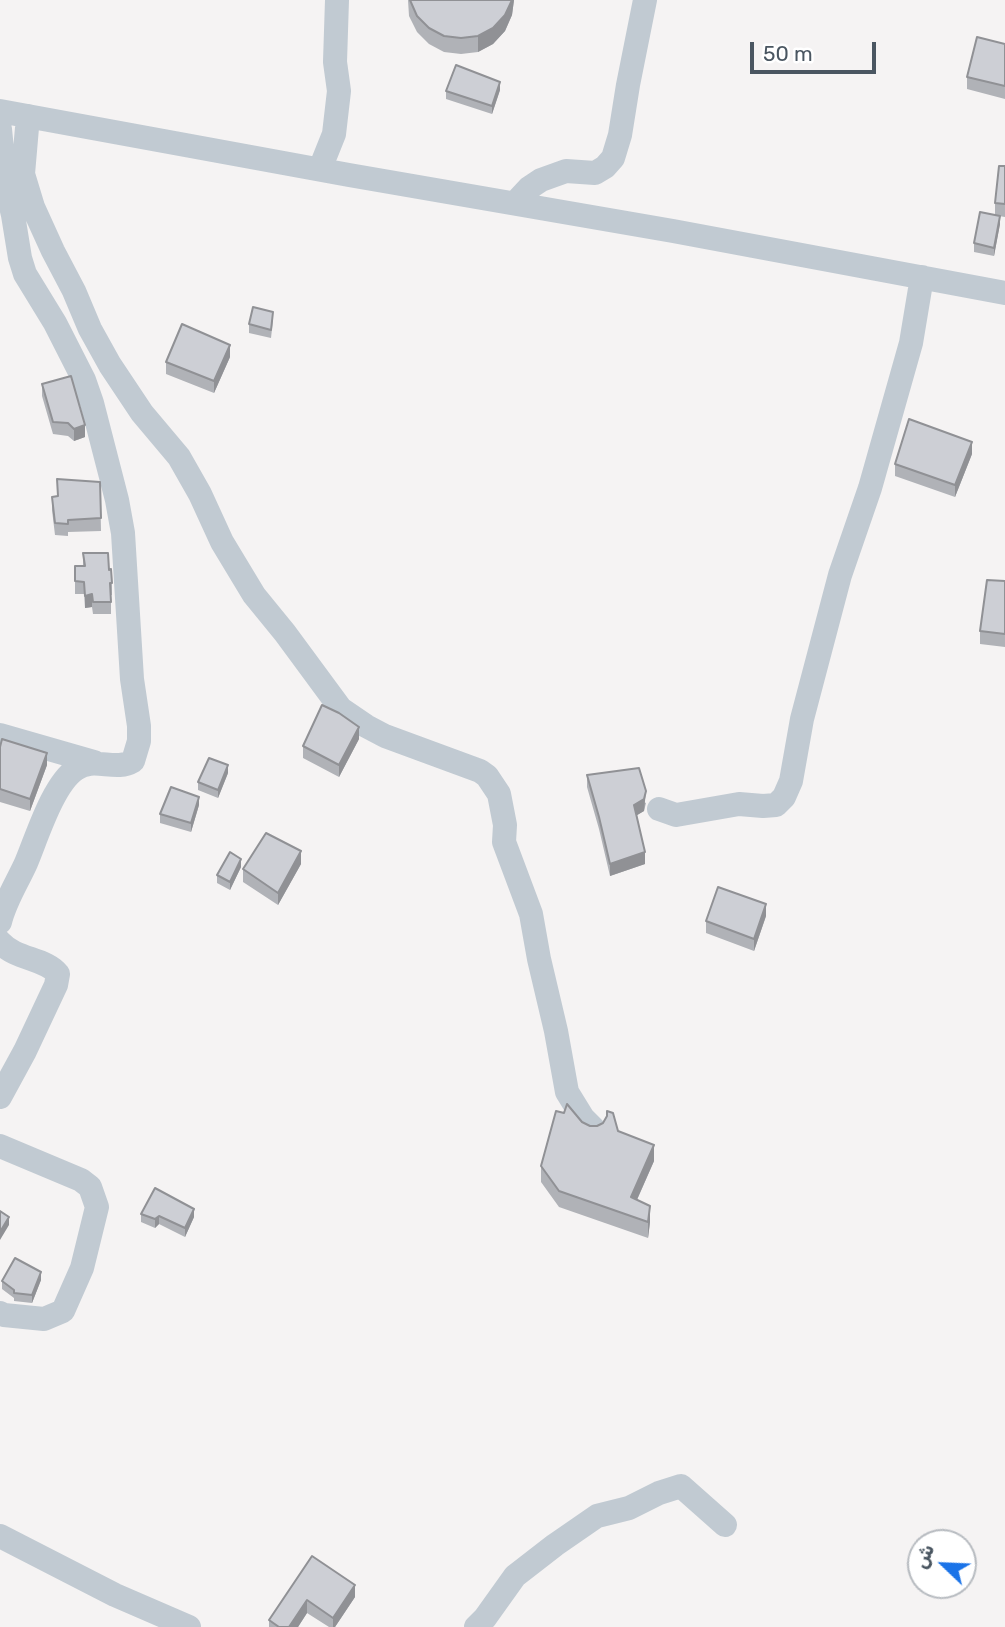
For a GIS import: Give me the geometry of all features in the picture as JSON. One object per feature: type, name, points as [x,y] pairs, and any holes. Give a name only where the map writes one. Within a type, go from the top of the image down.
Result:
[{"type":"street","points":[[320,169],[334,134],[338,102],[335,62],[337,0]]},
{"type":"street","points":[[514,203],[541,180],[566,171],[595,173],[613,158],[620,135],[645,0]]},
{"type":"street","points":[[0,111],[1005,293]]},
{"type":"street","points":[[28,116],[23,174],[33,207],[53,251],[110,365],[142,412],[179,457],[222,542],[254,595],[341,709],[385,736],[480,771],[487,776],[499,794],[505,825],[504,842],[531,914],[566,1092],[593,1128]]},
{"type":"street","points":[[0,129],[5,181],[25,274],[55,323],[84,380],[113,480],[123,533],[132,679],[139,741],[133,761],[117,766],[0,735]]},
{"type":"street","points":[[659,810],[676,815],[739,804],[776,805],[784,797],[791,781],[802,719],[840,575],[870,488],[911,343],[922,277]]},
{"type":"street","points":[[0,922],[12,888],[56,794],[77,768],[94,762]]},
{"type":"street","points":[[0,942],[11,951],[52,967],[58,974],[56,985],[25,1051],[0,1097]]},
{"type":"street","points":[[0,1146],[81,1180],[90,1187],[97,1207],[82,1268],[63,1311],[44,1319],[0,1313]]},
{"type":"street","points":[[476,1627],[515,1576],[597,1516],[629,1508],[659,1493],[681,1486],[725,1525]]},
{"type":"street","points":[[0,1536],[115,1595],[190,1627]]},
{"type":"building","points":[[410,0],[512,0],[505,15],[493,28],[478,36],[461,38],[444,36],[429,28],[417,16]]},
{"type":"building","points":[[977,37],[1005,44],[1005,86],[967,77]]},
{"type":"building","points":[[456,65],[500,82],[492,106],[446,91]]},
{"type":"building","points":[[999,166],[1005,166],[1005,204],[995,203]]},
{"type":"building","points":[[980,212],[1000,216],[994,248],[974,243]]},
{"type":"building","points":[[253,307],[273,312],[271,330],[249,324]]},
{"type":"building","points":[[182,324],[230,345],[214,381],[166,362]]},
{"type":"building","points":[[71,376],[85,425],[74,429],[68,423],[53,422],[42,384]]},
{"type":"building","points":[[909,419],[972,442],[955,485],[895,464]]},
{"type":"building","points":[[57,479],[100,482],[101,518],[68,520],[68,524],[55,523],[52,497],[58,496]]},
{"type":"building","points":[[83,553],[108,553],[112,583],[111,602],[93,602],[92,594],[85,596],[84,582],[75,581],[75,566],[85,566]]},
{"type":"building","points":[[987,580],[1005,581],[1005,634],[980,631]]},
{"type":"building","points":[[322,705],[359,727],[339,765],[303,746]]},
{"type":"building","points":[[2,739],[47,753],[30,799],[0,789]]},
{"type":"building","points":[[209,758],[228,765],[218,790],[198,782]]},
{"type":"building","points":[[639,768],[646,791],[644,799],[634,805],[645,852],[610,864],[587,775]]},
{"type":"building","points":[[171,787],[199,797],[191,823],[160,814]]},
{"type":"building","points":[[266,833],[301,851],[278,893],[243,869]]},
{"type":"building","points":[[230,852],[241,859],[230,882],[217,875]]},
{"type":"building","points":[[718,887],[766,904],[754,939],[706,921]]},
{"type":"building","points":[[567,1104],[582,1122],[590,1126],[603,1123],[607,1111],[613,1113],[618,1131],[654,1145],[631,1197],[650,1206],[648,1222],[559,1191],[541,1166],[556,1111],[564,1113]]},
{"type":"building","points":[[155,1188],[194,1209],[185,1228],[159,1216],[155,1219],[141,1214]]},
{"type":"building","points":[[0,1211],[9,1217],[0,1232]]},
{"type":"building","points":[[15,1258],[41,1272],[32,1295],[14,1293],[14,1290],[2,1281]]},
{"type":"building","points":[[312,1556],[355,1585],[333,1618],[307,1600],[289,1627],[279,1627],[269,1620]]}]
